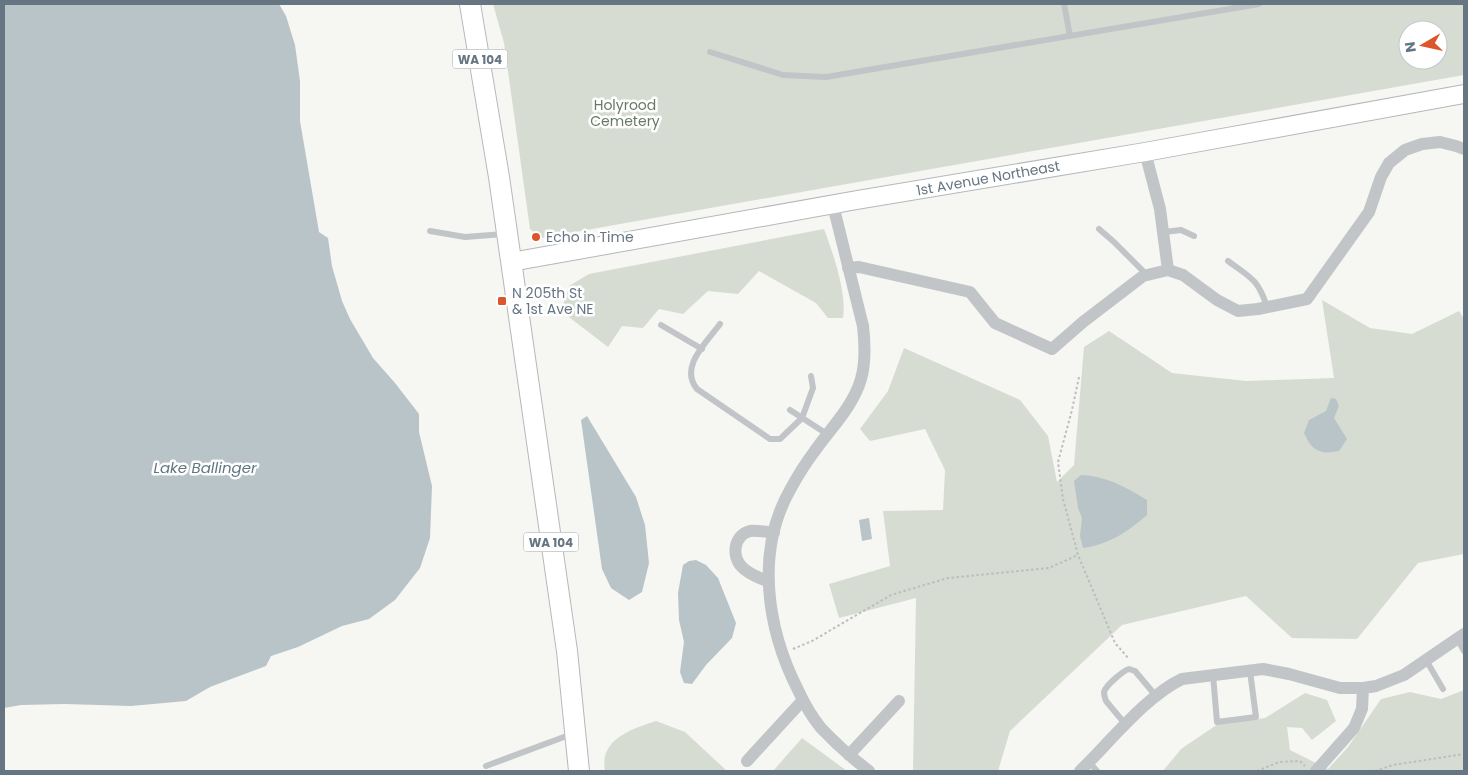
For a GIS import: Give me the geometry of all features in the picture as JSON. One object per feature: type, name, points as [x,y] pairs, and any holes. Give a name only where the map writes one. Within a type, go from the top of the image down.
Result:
[{"type":"main road","name":"WA 104","points":[[470,4],[500,177],[567,652],[579,771]]},
{"type":"street","name":"1st Avenue Northeast","points":[[511,262],[1145,152],[1464,94]]},
{"type":"street","points":[[848,268],[859,267],[970,292],[995,322],[1052,349],[1090,316],[1147,274],[1168,270],[1183,275],[1217,300],[1238,312],[1267,308],[1307,299],[1369,212],[1389,163],[1405,150],[1422,144],[1440,142],[1464,149]]},
{"type":"street","points":[[1145,152],[1160,209],[1168,270]]},
{"type":"street","points":[[833,205],[863,326],[865,342],[864,361],[860,380],[850,402],[812,454],[788,493],[774,533],[770,554],[769,582],[774,628],[781,653],[803,700],[820,727],[869,771]]},
{"type":"street","points":[[769,582],[743,568],[737,560],[735,549],[740,538],[750,531],[774,533]]},
{"type":"street","points":[[1088,768],[1126,725],[1156,696],[1171,684],[1182,679],[1263,669],[1340,688],[1376,686],[1404,675],[1461,636]]},
{"type":"street","points":[[1316,771],[1354,728],[1362,709],[1363,688]]},
{"type":"street","points":[[747,761],[803,700]]},
{"type":"street","points":[[849,755],[899,701]]},
{"type":"lane","points":[[1064,4],[1070,36]]},
{"type":"lane","points":[[710,52],[783,75],[826,77],[1259,4]]},
{"type":"lane","points":[[1099,229],[1147,274]]},
{"type":"lane","points":[[1164,232],[1181,230],[1194,236]]},
{"type":"lane","points":[[430,231],[465,237],[507,234]]},
{"type":"lane","points":[[1228,260],[1257,282],[1267,308]]},
{"type":"lane","points":[[720,324],[692,361],[691,373],[693,384],[697,390],[770,439],[780,439],[802,418],[813,388],[811,376]]},
{"type":"lane","points":[[661,325],[702,349]]},
{"type":"lane","points":[[790,410],[827,434]]},
{"type":"lane","points":[[1461,636],[1464,651]]},
{"type":"lane","points":[[1426,660],[1442,689]]},
{"type":"lane","points":[[1126,725],[1106,701],[1104,696],[1106,688],[1129,669],[1135,671],[1156,696]]},
{"type":"lane","points":[[1213,675],[1217,722],[1227,721],[1256,717],[1250,671]]},
{"type":"lane","points":[[486,766],[575,732]]},
{"type":"path","points":[[1079,377],[1058,462],[1063,499],[1078,555],[1115,643],[1134,664]]},
{"type":"path","points":[[781,653],[812,641],[891,595],[948,578],[1049,568],[1078,555]]},
{"type":"path","points":[[1375,771],[1393,765],[1464,754]]},
{"type":"path","points":[[1257,771],[1279,762],[1300,761],[1310,771]]},
{"type":"green space","name":"Holyrood Cemetery","points":[[493,4],[1464,4],[1464,75],[541,238],[530,229],[504,43]]},
{"type":"green space","points":[[824,229],[841,285],[844,308],[843,318],[828,318],[816,303],[759,271],[738,294],[708,291],[683,314],[659,309],[643,328],[622,326],[608,347],[561,311],[569,286],[589,274]]},
{"type":"green space","points":[[1322,300],[1370,328],[1412,334],[1459,311],[1464,319],[1464,554],[1418,563],[1357,639],[1292,638],[1246,596],[1122,625],[1010,731],[998,771],[913,771],[916,598],[839,618],[829,584],[890,566],[883,511],[943,510],[945,470],[925,429],[870,441],[860,429],[888,391],[904,348],[1020,400],[1048,436],[1057,482],[1074,465],[1084,347],[1109,331],[1172,373],[1246,381],[1334,378]]},
{"type":"green space","points":[[1464,690],[1464,771],[1163,771],[1181,749],[1218,724],[1265,718],[1305,693],[1327,700],[1336,721],[1312,740],[1302,728],[1287,727],[1290,750],[1328,769],[1348,747],[1381,699],[1410,692],[1441,699]]},
{"type":"green space","points":[[656,721],[685,732],[727,771],[605,771],[604,760],[612,743],[628,732]]},
{"type":"green space","points":[[802,738],[847,771],[773,771]]},
{"type":"water","name":"Lake Ballinger","points":[[4,4],[279,4],[286,16],[295,45],[300,81],[300,121],[319,232],[328,238],[332,266],[342,301],[350,319],[373,358],[419,414],[419,432],[432,486],[430,538],[420,568],[395,600],[369,619],[342,626],[298,647],[271,656],[266,666],[210,687],[186,701],[131,706],[65,704],[21,705],[4,708]]},
{"type":"water","points":[[1331,398],[1336,399],[1339,406],[1334,418],[1347,439],[1339,451],[1322,452],[1310,444],[1304,433],[1309,420],[1326,411]]},
{"type":"water","points":[[587,416],[636,497],[645,525],[649,563],[642,592],[629,600],[611,588],[602,569],[581,420]]},
{"type":"water","points":[[1081,475],[1107,480],[1139,495],[1147,500],[1147,515],[1118,536],[1102,544],[1083,548],[1080,536],[1082,518],[1078,508],[1074,481]]},
{"type":"water","points":[[869,518],[872,539],[862,541],[859,520]]},
{"type":"water","points":[[696,560],[706,565],[718,578],[736,623],[732,638],[706,665],[692,684],[684,683],[680,672],[684,642],[679,620],[678,593],[683,565],[689,561]]},
{"type":"place","name":"Echo in Time","points":[[536,237]]},
{"type":"place","name":"N 205th St & 1st Ave NE","points":[[502,301]]}]
